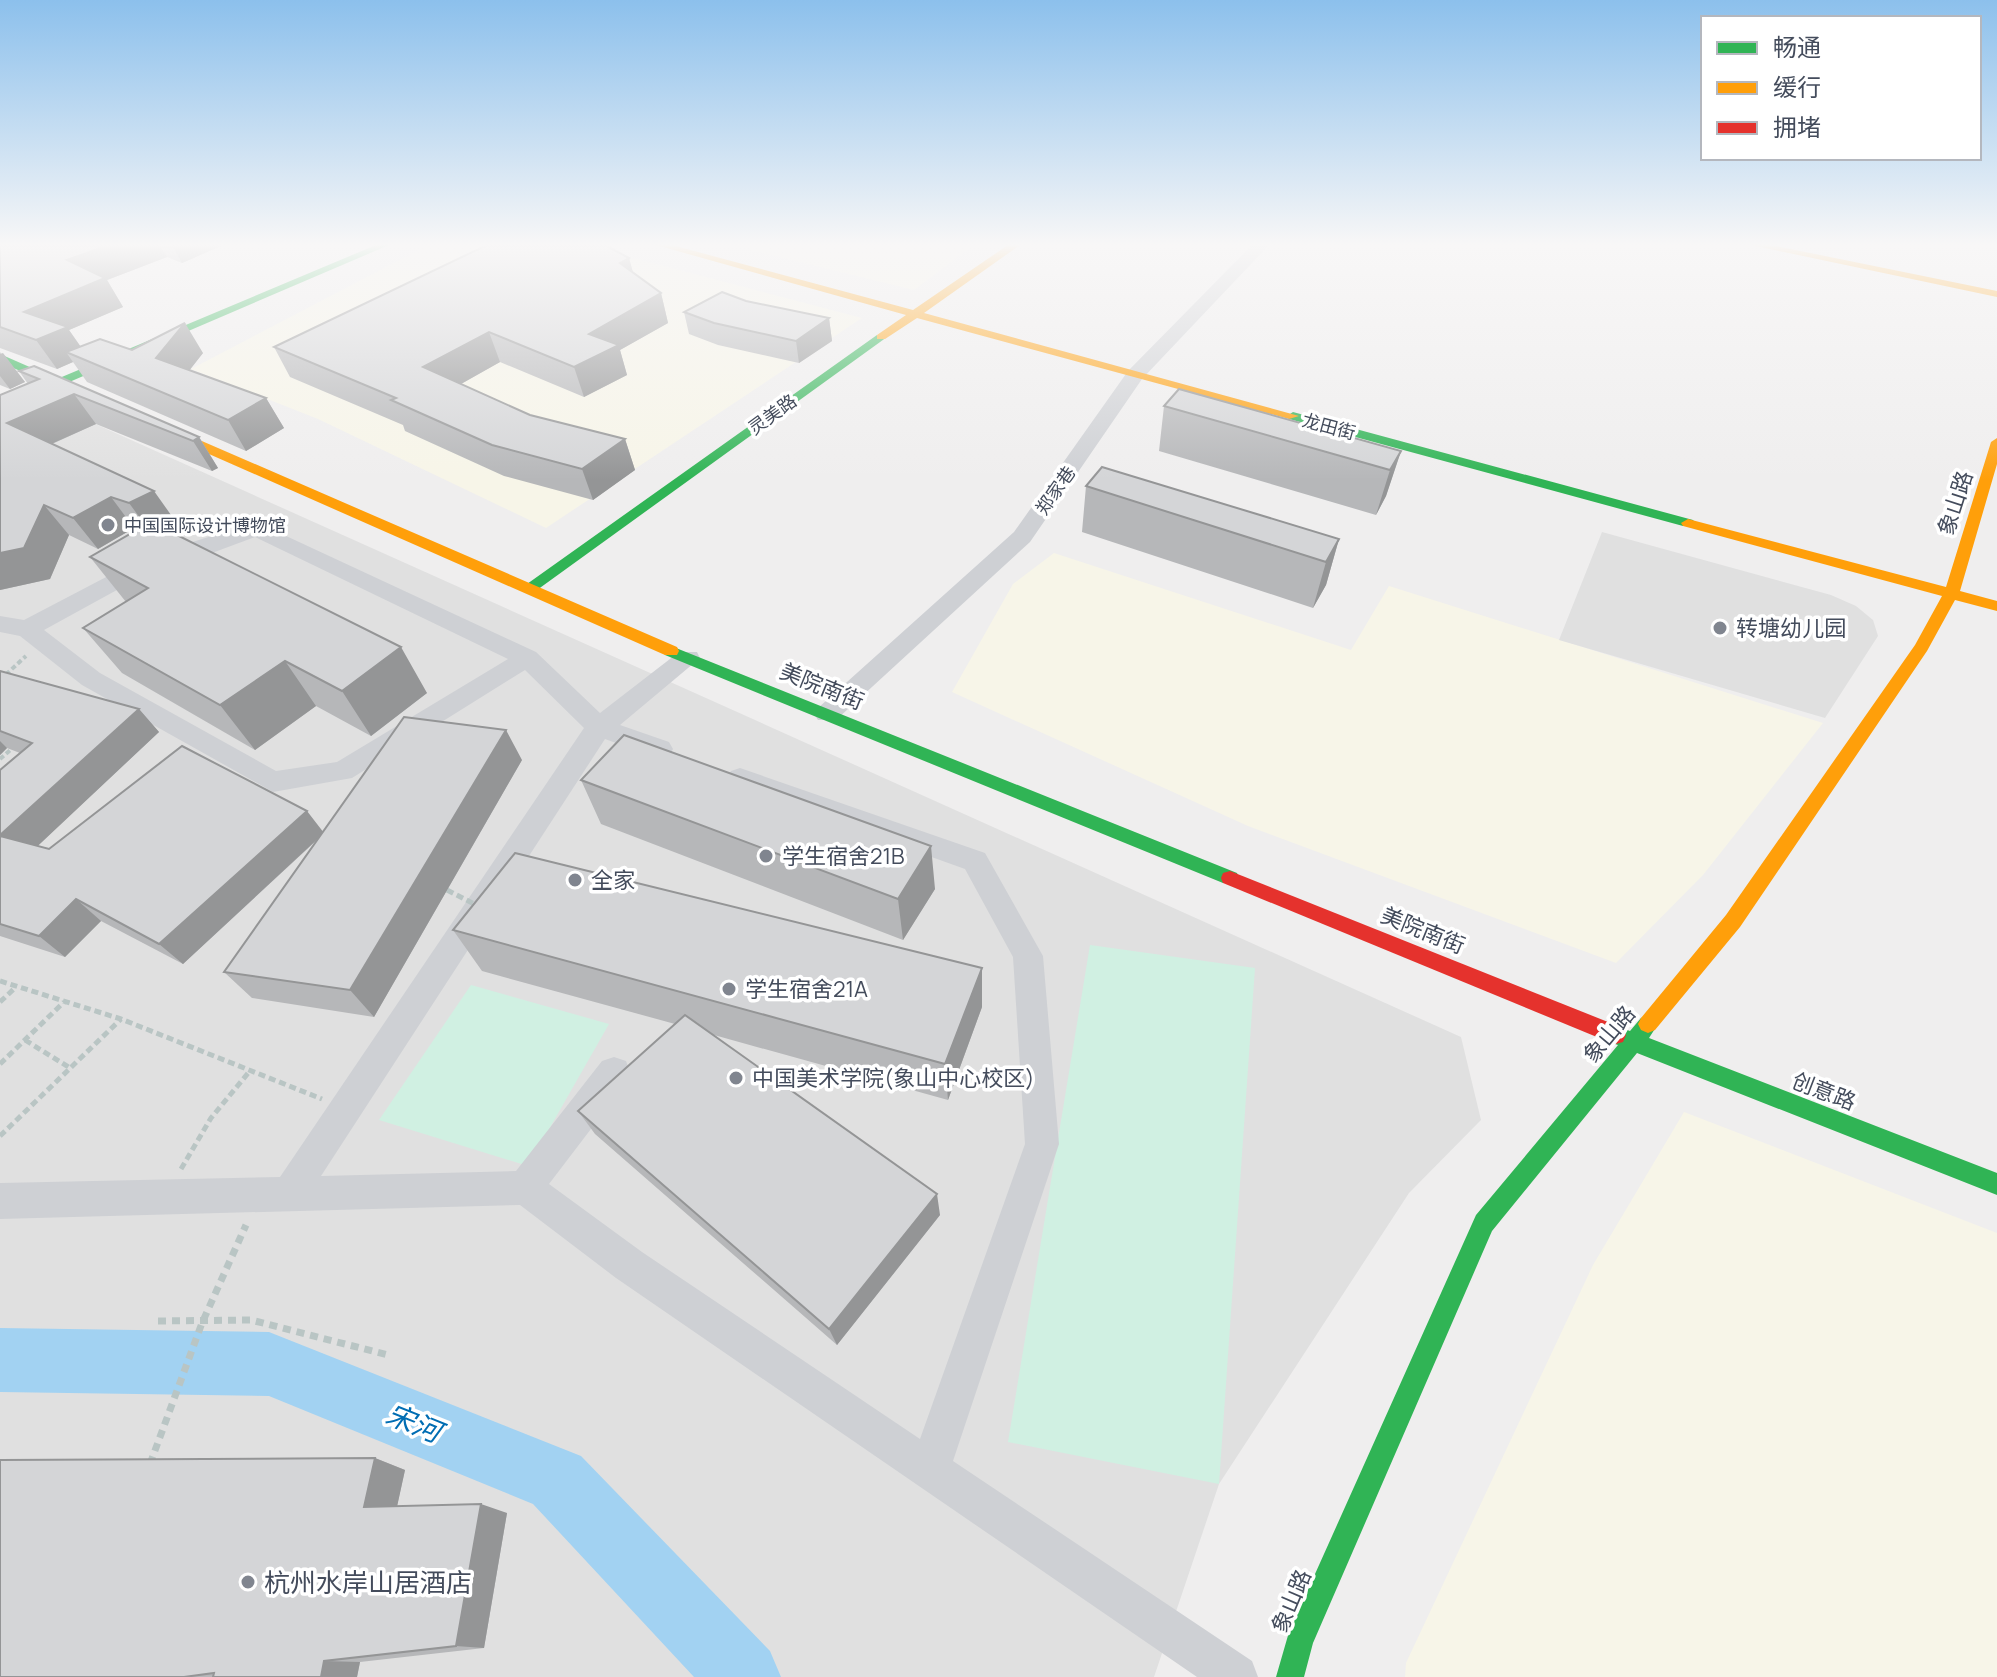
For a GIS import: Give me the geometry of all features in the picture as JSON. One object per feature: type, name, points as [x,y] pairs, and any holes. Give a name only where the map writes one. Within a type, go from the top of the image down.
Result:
[{"type":"street","points":[[11,381],[152,323]]},
{"type":"street","points":[[0,407],[199,323]]},
{"type":"street","name":"灵美路","points":[[532,587],[900,323]]},
{"type":"street","name":"龙田街","points":[[943,323],[1997,606]]},
{"type":"street","name":"郑家巷","points":[[827,714],[1022,537],[1135,375],[1185,323]]},
{"type":"street","points":[[0,358],[92,398]]},
{"type":"street","name":"美院南街","points":[[132,415],[532,587],[688,658],[1634,1042]]},
{"type":"street","name":"象山路","points":[[1290,1677],[1299,1642],[1484,1223],[1733,921],[1922,647],[1952,592],[1997,442]]},
{"type":"street","points":[[35,635],[118,580],[158,568],[191,550],[256,529],[527,658],[599,727],[975,861],[1028,956],[1042,1144],[930,1469]]},
{"type":"street","points":[[0,624],[35,635],[91,679],[273,782],[343,771],[527,658]]},
{"type":"street","points":[[274,1194],[346,1108],[599,727],[688,658]]},
{"type":"street","name":"创意路","points":[[1634,1042],[1997,1184]]},
{"type":"street","points":[[525,1188],[614,1072]]},
{"type":"street","points":[[0,1201],[525,1188],[629,1265],[1236,1677]]},
{"type":"path","points":[[0,680],[35,635]]},
{"type":"path","points":[[0,759],[23,739]]},
{"type":"path","points":[[447,890],[488,912]]},
{"type":"path","points":[[0,981],[121,1019],[346,1108]]},
{"type":"path","points":[[0,1002],[17,986]]},
{"type":"path","points":[[0,1064],[64,1002]]},
{"type":"path","points":[[0,1136],[121,1019]]},
{"type":"path","points":[[25,1040],[70,1068]]},
{"type":"path","points":[[164,1197],[211,1118],[249,1072]]},
{"type":"path","points":[[148,1468],[202,1323],[274,1194]]},
{"type":"path","points":[[158,1321],[202,1323],[251,1320],[388,1355]]},
{"type":"shaded area","points":[[278,323],[854,323],[546,528],[318,419],[191,369]]},
{"type":"shaded area","name":"中国美术学院(象山中心校区)","points":[[62,409],[1461,1037],[1481,1120],[1409,1193],[1219,1484],[1154,1677],[0,1677],[0,419]]},
{"type":"shaded area","name":"转塘幼儿园","points":[[1602,532],[1831,595],[1856,606],[1873,620],[1878,636],[1825,718],[1559,640]]},
{"type":"shaded area","points":[[1054,553],[1351,650],[1389,586],[1823,723],[1703,875],[1616,963],[1248,826],[952,692],[1013,584]]},
{"type":"shaded area","points":[[1684,1112],[1997,1233],[1997,1677],[1405,1677],[1406,1663],[1593,1265]]},
{"type":"green space","points":[[1090,945],[1255,968],[1219,1484],[1008,1442]]},
{"type":"green space","points":[[471,985],[609,1024],[528,1166],[379,1120]]},
{"type":"building","points":[[0,323],[57,323],[68,327],[36,340],[0,327]]},
{"type":"building","points":[[185,323],[156,358],[266,398],[228,420],[66,352],[100,339],[132,350]]},
{"type":"building","points":[[324,323],[608,323],[589,334],[619,345],[574,367],[489,332],[423,367],[530,415],[625,439],[582,469],[492,445],[391,400],[396,398],[274,347]]},
{"type":"building","points":[[715,323],[821,323],[796,341]]},
{"type":"building","points":[[34,366],[199,437],[193,441],[74,394],[7,423],[154,491],[129,503],[111,497],[73,518],[44,505],[24,548],[0,553],[0,395],[39,379],[19,371]]},
{"type":"building","points":[[1179,389],[1401,451],[1390,470],[1164,406]]},
{"type":"building","points":[[1102,467],[1339,539],[1326,562],[1086,486]]},
{"type":"building","points":[[151,522],[401,647],[342,691],[285,661],[220,705],[83,628],[148,588],[90,557]]},
{"type":"building","points":[[0,671],[139,709],[0,835],[0,770],[32,743],[0,731]]},
{"type":"building","points":[[404,717],[506,730],[350,990],[224,972]]},
{"type":"building","points":[[624,735],[931,846],[898,899],[581,780]]},
{"type":"building","points":[[182,746],[307,811],[159,944],[76,899],[39,936],[0,924],[0,836],[49,849]]},
{"type":"building","points":[[515,853],[982,968],[945,1064],[453,930]]},
{"type":"building","points":[[685,1015],[937,1194],[829,1329],[578,1111]]},
{"type":"building","name":"杭州水岸山居酒店","points":[[375,1458],[364,1507],[481,1504],[456,1646],[324,1661],[321,1677],[213,1677],[214,1673],[184,1677],[0,1677],[0,1460]]},
{"type":"waterway","name":"宋河","points":[[0,1360],[269,1364],[557,1480],[744,1677]]},
{"type":"traffic: fast","points":[[0,407],[198,323]]},
{"type":"traffic: fast","points":[[532,587],[881,337]]},
{"type":"traffic: fast","points":[[0,358],[73,390]]},
{"type":"traffic: fast","points":[[1293,416],[1688,523]]},
{"type":"traffic: fast","points":[[671,651],[1230,878]]},
{"type":"traffic: fast","points":[[1290,1677],[1299,1642],[1484,1223],[1648,1024]]},
{"type":"traffic: fast","points":[[1616,1035],[1997,1184]]},
{"type":"traffic: slow","points":[[881,337],[901,323]]},
{"type":"traffic: slow","points":[[950,323],[1293,416]]},
{"type":"traffic: slow","points":[[154,425],[671,651]]},
{"type":"traffic: slow","points":[[1648,1024],[1733,921],[1922,647],[1952,592],[1997,442]]},
{"type":"traffic: slow","points":[[1688,523],[1997,606]]},
{"type":"traffic: jam","points":[[1230,878],[1616,1035]]},
{"type":"place","name":"中国国际设计博物馆","points":[[108,525]]},
{"type":"place","name":"转塘幼儿园","points":[[1720,628]]},
{"type":"place","name":"学生宿舍21B","points":[[766,856]]},
{"type":"place","name":"全家","points":[[575,880]]},
{"type":"place","name":"学生宿舍21A","points":[[729,989]]},
{"type":"place","name":"中国美术学院(象山中心校区)","points":[[736,1078]]},
{"type":"place","name":"杭州水岸山居酒店","points":[[248,1582]]}]
